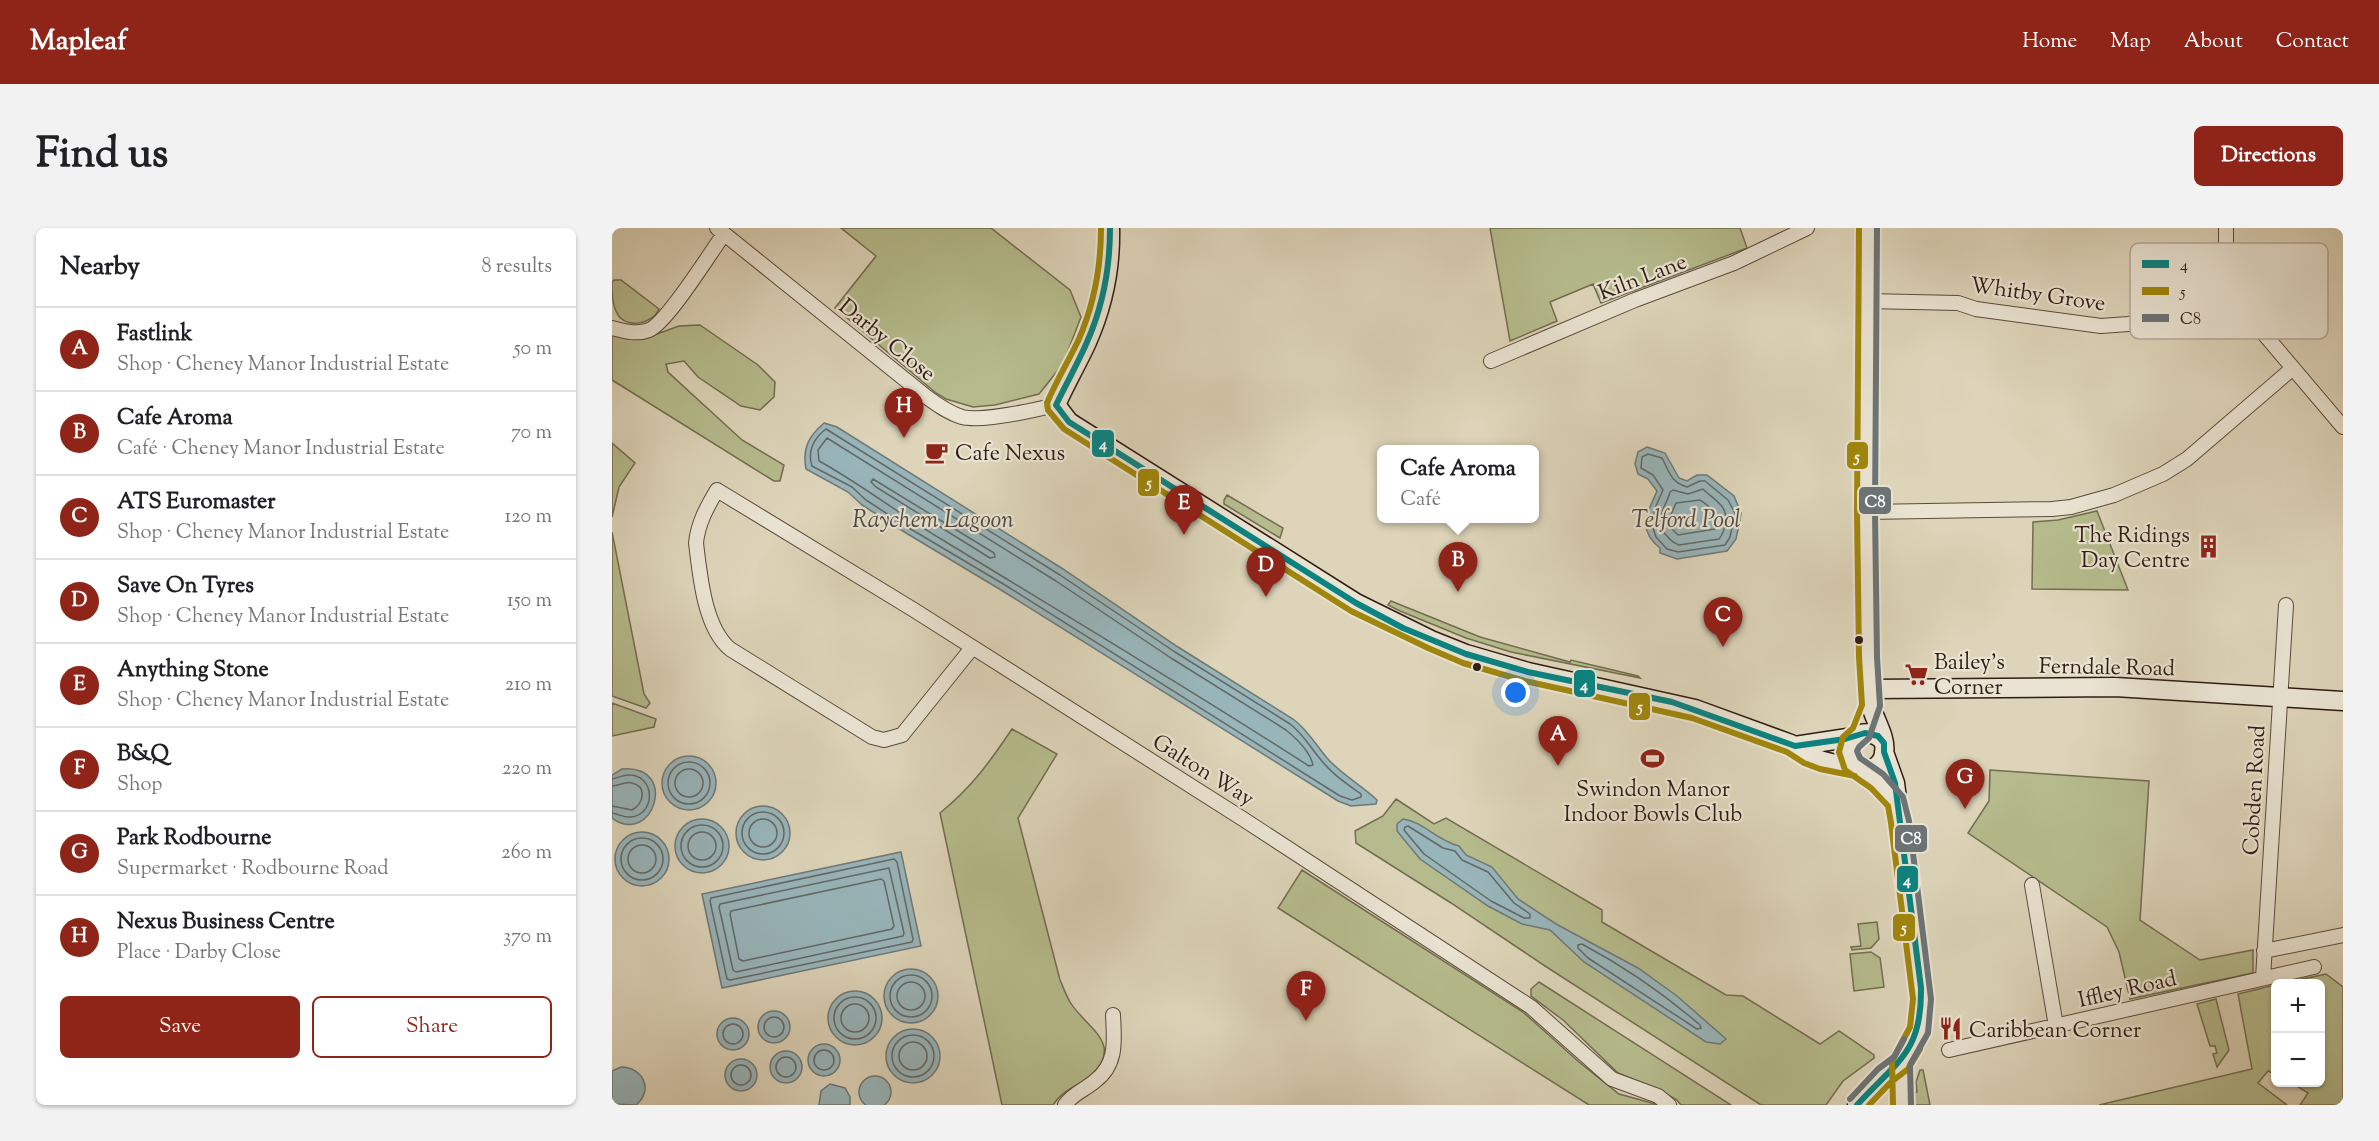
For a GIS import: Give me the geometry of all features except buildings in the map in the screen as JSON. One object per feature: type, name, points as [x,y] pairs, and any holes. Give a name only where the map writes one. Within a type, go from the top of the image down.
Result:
[{"type":"street","points":[[1110,228],[1107,273],[1098,310],[1088,340],[1056,405],[1069,422],[1356,603],[1403,628],[1466,654],[1528,672],[1672,702],[1795,746],[1808,755],[1832,764],[1870,769],[1879,764],[1883,746]]},
{"type":"street","name":"Kiln Lane","points":[[1491,361],[1635,300],[1734,263],[1807,228]]},
{"type":"street","points":[[1857,1105],[1884,1076],[1901,1063],[1919,1030],[1922,999],[1892,770],[1870,698],[1866,512],[1868,228]]},
{"type":"street","points":[[612,328],[628,332],[644,332],[660,322],[720,231]]},
{"type":"street","name":"Darby Close","points":[[720,231],[928,399],[949,412],[962,417],[977,418],[1056,405]]},
{"type":"street","name":"Whitby Grove","points":[[1867,301],[1960,303],[1976,309],[2101,326],[2130,324]]},
{"type":"street","points":[[2268,339],[2343,427]]},
{"type":"street","points":[[1866,512],[2052,509],[2072,507],[2114,495],[2163,474],[2187,459],[2293,368]]},
{"type":"street","name":"Galton Way","points":[[972,648],[902,735],[884,740],[872,736],[720,640],[714,628],[699,564],[697,532],[708,504],[717,490],[914,610],[1243,819],[1531,1007],[1612,1079],[1669,1105]]},
{"type":"street","name":"Cobden Road","points":[[2263,978],[2286,605]]},
{"type":"street","name":"Ferndale Road","points":[[1870,698],[2115,687],[2343,701]]},
{"type":"street","points":[[1870,698],[1857,736],[1848,751],[1850,760],[1882,785],[1896,802]]},
{"type":"street","points":[[1795,746],[1873,734],[1883,746]]},
{"type":"street","points":[[2032,885],[2056,1026]]},
{"type":"street","points":[[2264,951],[2343,935]]},
{"type":"street","name":"Iffley Road","points":[[1948,1050],[2314,967]]},
{"type":"street","points":[[1065,1105],[1076,1093],[1101,1076],[1109,1064],[1114,1049],[1113,1015]]},
{"type":"street","points":[[1901,1063],[1902,1105]]},
{"type":"green space","points":[[841,228],[991,228],[1070,290],[1081,317],[1063,364],[1039,394],[995,405],[973,407],[946,399],[936,393],[835,308],[876,256]]},
{"type":"green space","points":[[1490,228],[1740,228],[1747,248],[1601,303],[1593,284],[1550,302],[1557,321],[1510,341]]},
{"type":"green space","points":[[621,280],[659,309],[656,314],[640,323],[622,319],[613,303],[612,282]]},
{"type":"green space","points":[[700,325],[758,365],[775,382],[774,397],[760,410],[741,406],[698,377],[684,361],[666,364],[668,372],[742,440],[784,465],[780,481],[774,481],[612,380],[612,334],[643,339],[679,326]]},
{"type":"green space","points":[[612,443],[635,463],[619,487],[612,517]]},
{"type":"green space","points":[[1227,495],[1283,528],[1280,538],[1224,504]]},
{"type":"green space","points":[[2097,511],[2128,590],[2032,589],[2033,522],[2058,520]]},
{"type":"green space","points":[[612,532],[644,694],[650,703],[646,708],[612,696]]},
{"type":"green space","points":[[1391,601],[1480,637],[1570,662],[1571,660],[1640,678],[1511,652],[1466,638],[1400,611],[1388,605]]},
{"type":"green space","points":[[612,703],[656,719],[654,727],[612,736]]},
{"type":"green space","points":[[1012,729],[1057,754],[1018,818],[1060,980],[1070,1002],[1099,1036],[1104,1054],[1100,1065],[1090,1076],[1065,1092],[1053,1105],[1002,1105],[940,813],[962,794],[996,753]]},
{"type":"green space","points":[[1990,770],[2149,781],[2140,920],[2200,960],[2253,950],[2253,973],[2130,999],[2119,952],[2107,927],[1968,833],[1989,801]]},
{"type":"green space","points":[[1396,799],[1434,824],[1446,818],[1602,910],[1602,922],[1726,995],[1743,996],[1820,1044],[1839,1031],[1874,1055],[1874,1058],[1843,1081],[1826,1105],[1761,1105],[1356,843],[1355,831],[1383,816]]},
{"type":"green space","points":[[1302,870],[1523,1012],[1619,1094],[1659,1105],[1589,1105],[1278,908]]},
{"type":"green space","points":[[1877,922],[1879,939],[1871,948],[1852,950],[1851,947],[1861,946],[1858,924]]},
{"type":"green space","points":[[1871,952],[1880,958],[1884,987],[1854,991],[1850,954]]},
{"type":"green space","points":[[2326,974],[2343,987],[2343,1105],[2300,1105],[2308,1093],[2298,1087],[2325,1087],[2325,979],[2302,979]]},
{"type":"green space","points":[[1539,982],[1731,1105],[1681,1105],[1677,1100],[1659,1090],[1618,1073],[1563,1020],[1531,996],[1531,989]]},
{"type":"green space","points":[[2271,986],[2271,1072],[2268,1071],[2258,1083],[2287,1105],[2099,1105],[2252,1069],[2238,994]]},
{"type":"green space","points":[[2216,999],[2229,1050],[2217,1067],[2213,1054],[2217,1053],[2215,1046],[2210,1046],[2197,1004]]},
{"type":"green space","points":[[1920,1070],[1923,1070],[1930,1105],[1911,1105],[1910,1093],[1917,1092],[1916,1082]]},
{"type":"water","name":"Raychem Lagoon","points":[[824,423],[837,427],[1063,569],[1178,647],[1293,719],[1307,732],[1333,764],[1377,800],[1376,804],[1351,806],[1338,801],[906,533],[862,505],[848,492],[806,469],[805,455],[808,443]]},
{"type":"water","name":"Telford Pool","points":[[1647,447],[1665,453],[1679,478],[1687,481],[1697,475],[1707,475],[1734,496],[1741,513],[1736,539],[1727,551],[1677,559],[1660,553],[1660,548],[1648,534],[1646,527],[1648,513],[1657,491],[1648,479],[1638,474],[1635,464],[1638,452]]},
{"type":"water","points":[[684,756],[694,756],[704,760],[712,768],[716,783],[712,798],[704,806],[694,810],[684,810],[674,806],[666,798],[662,788],[662,778],[666,768],[674,760]]},
{"type":"water","points":[[622,769],[640,771],[651,779],[655,790],[654,803],[648,814],[639,822],[627,824],[612,818],[612,775]]},
{"type":"water","points":[[758,806],[768,806],[778,810],[786,818],[790,833],[786,848],[778,856],[768,860],[758,860],[748,856],[740,848],[736,838],[736,828],[740,818],[748,810]]},
{"type":"water","points":[[697,819],[707,819],[717,823],[725,831],[729,846],[725,861],[717,869],[707,873],[697,873],[687,869],[679,861],[675,851],[675,841],[679,831],[687,823]]},
{"type":"water","points":[[1403,819],[1459,846],[1466,855],[1492,867],[1518,899],[1556,924],[1638,968],[1677,996],[1726,1039],[1720,1044],[1706,1042],[1584,962],[1550,930],[1522,924],[1488,906],[1420,859],[1397,831],[1397,824]]},
{"type":"water","points":[[637,832],[647,832],[657,836],[665,844],[669,859],[665,874],[657,882],[647,886],[637,886],[627,882],[619,874],[615,864],[615,854],[619,844],[627,836]]},
{"type":"water","points":[[901,852],[921,946],[722,988],[702,894]]},
{"type":"water","points":[[906,969],[916,969],[926,973],[934,981],[938,996],[934,1011],[926,1019],[916,1023],[906,1023],[896,1019],[888,1011],[884,1001],[884,991],[888,981],[896,973]]},
{"type":"water","points":[[850,991],[860,991],[870,995],[878,1003],[882,1018],[878,1033],[870,1041],[860,1045],[850,1045],[840,1041],[832,1033],[828,1023],[828,1013],[832,1003],[840,995]]},
{"type":"water","points":[[774,1011],[785,1016],[790,1027],[785,1038],[774,1043],[763,1038],[758,1027],[763,1016]]},
{"type":"water","points":[[733,1018],[744,1023],[749,1034],[744,1045],[733,1050],[722,1045],[717,1034],[722,1023]]},
{"type":"water","points":[[908,1029],[918,1029],[928,1033],[936,1041],[940,1056],[936,1071],[928,1079],[918,1083],[908,1083],[898,1079],[890,1071],[886,1061],[886,1051],[890,1041],[898,1033]]},
{"type":"water","points":[[824,1044],[835,1049],[840,1060],[835,1071],[824,1076],[813,1071],[808,1060],[813,1049]]},
{"type":"water","points":[[786,1051],[797,1056],[802,1067],[797,1078],[786,1083],[775,1078],[770,1067],[775,1056]]},
{"type":"water","points":[[741,1059],[752,1064],[757,1075],[752,1086],[741,1091],[730,1086],[725,1075],[730,1064]]},
{"type":"water","points":[[621,1067],[635,1071],[644,1080],[644,1093],[636,1105],[612,1104],[612,1071]]},
{"type":"water","points":[[875,1076],[886,1081],[891,1092],[886,1103],[875,1108],[864,1103],[859,1092],[864,1081]]},
{"type":"water","points":[[830,1084],[845,1088],[850,1097],[850,1105],[819,1105],[821,1091]]},
{"type":"transit line","name":"5","points":[[1101,228],[1098,271],[1088,314],[1078,341],[1047,403],[1048,410],[1064,429],[1351,611],[1428,648],[1463,663],[1525,681],[1692,718],[1787,752],[1804,763],[1820,769],[1855,776]]},
{"type":"transit line","name":"4","points":[[1110,228],[1107,272],[1093,328],[1056,405],[1069,422],[1356,603],[1403,628],[1466,654],[1528,672],[1672,702],[1795,746],[1845,739],[1865,733],[1878,736],[1884,743],[1884,752],[1895,783],[1921,988],[1920,1010],[1912,1042],[1895,1066],[1857,1105]]},
{"type":"transit line","name":"5","points":[[1859,228],[1857,512],[1862,705],[1853,728],[1843,737],[1839,752],[1845,770],[1871,788],[1888,806],[1891,823],[1913,999],[1910,1027],[1892,1061],[1893,1105]]},
{"type":"transit line","name":"C8","points":[[1877,228],[1875,512],[1880,706],[1869,738],[1857,751],[1860,758],[1883,774],[1903,797],[1909,821],[1931,999],[1928,1033],[1910,1065],[1911,1105]]},
{"type":"transit line","name":"C8","points":[[1850,1099],[1878,1069],[1894,1057],[1904,1039]]},
{"type":"transit line","name":"5","points":[[1869,1105],[1890,1083],[1908,1069],[1920,1049]]},
{"type":"place","name":"Nexus Business Centre","points":[[904,438]]},
{"type":"place","name":"Cafe Nexus","points":[[937,452]]},
{"type":"place","name":"Anything Stone","points":[[1184,535]]},
{"type":"place","name":"The Ridings Day Centre","points":[[2208,547]]},
{"type":"place","name":"Cafe Aroma","points":[[1458,592]]},
{"type":"place","name":"Save On Tyres","points":[[1266,597]]},
{"type":"place","name":"ATS Euromaster","points":[[1723,647]]},
{"type":"place","name":"Bailey's Corner","points":[[1916,674]]},
{"type":"place","name":"Swindon Manor Indoor Bowls Club","points":[[1653,759]]},
{"type":"place","name":"Fastlink","points":[[1558,766]]},
{"type":"place","name":"Park Rodbourne","points":[[1965,809]]},
{"type":"place","name":"B&Q","points":[[1306,1021]]},
{"type":"place","name":"Caribbean Corner","points":[[1951,1029]]}]
